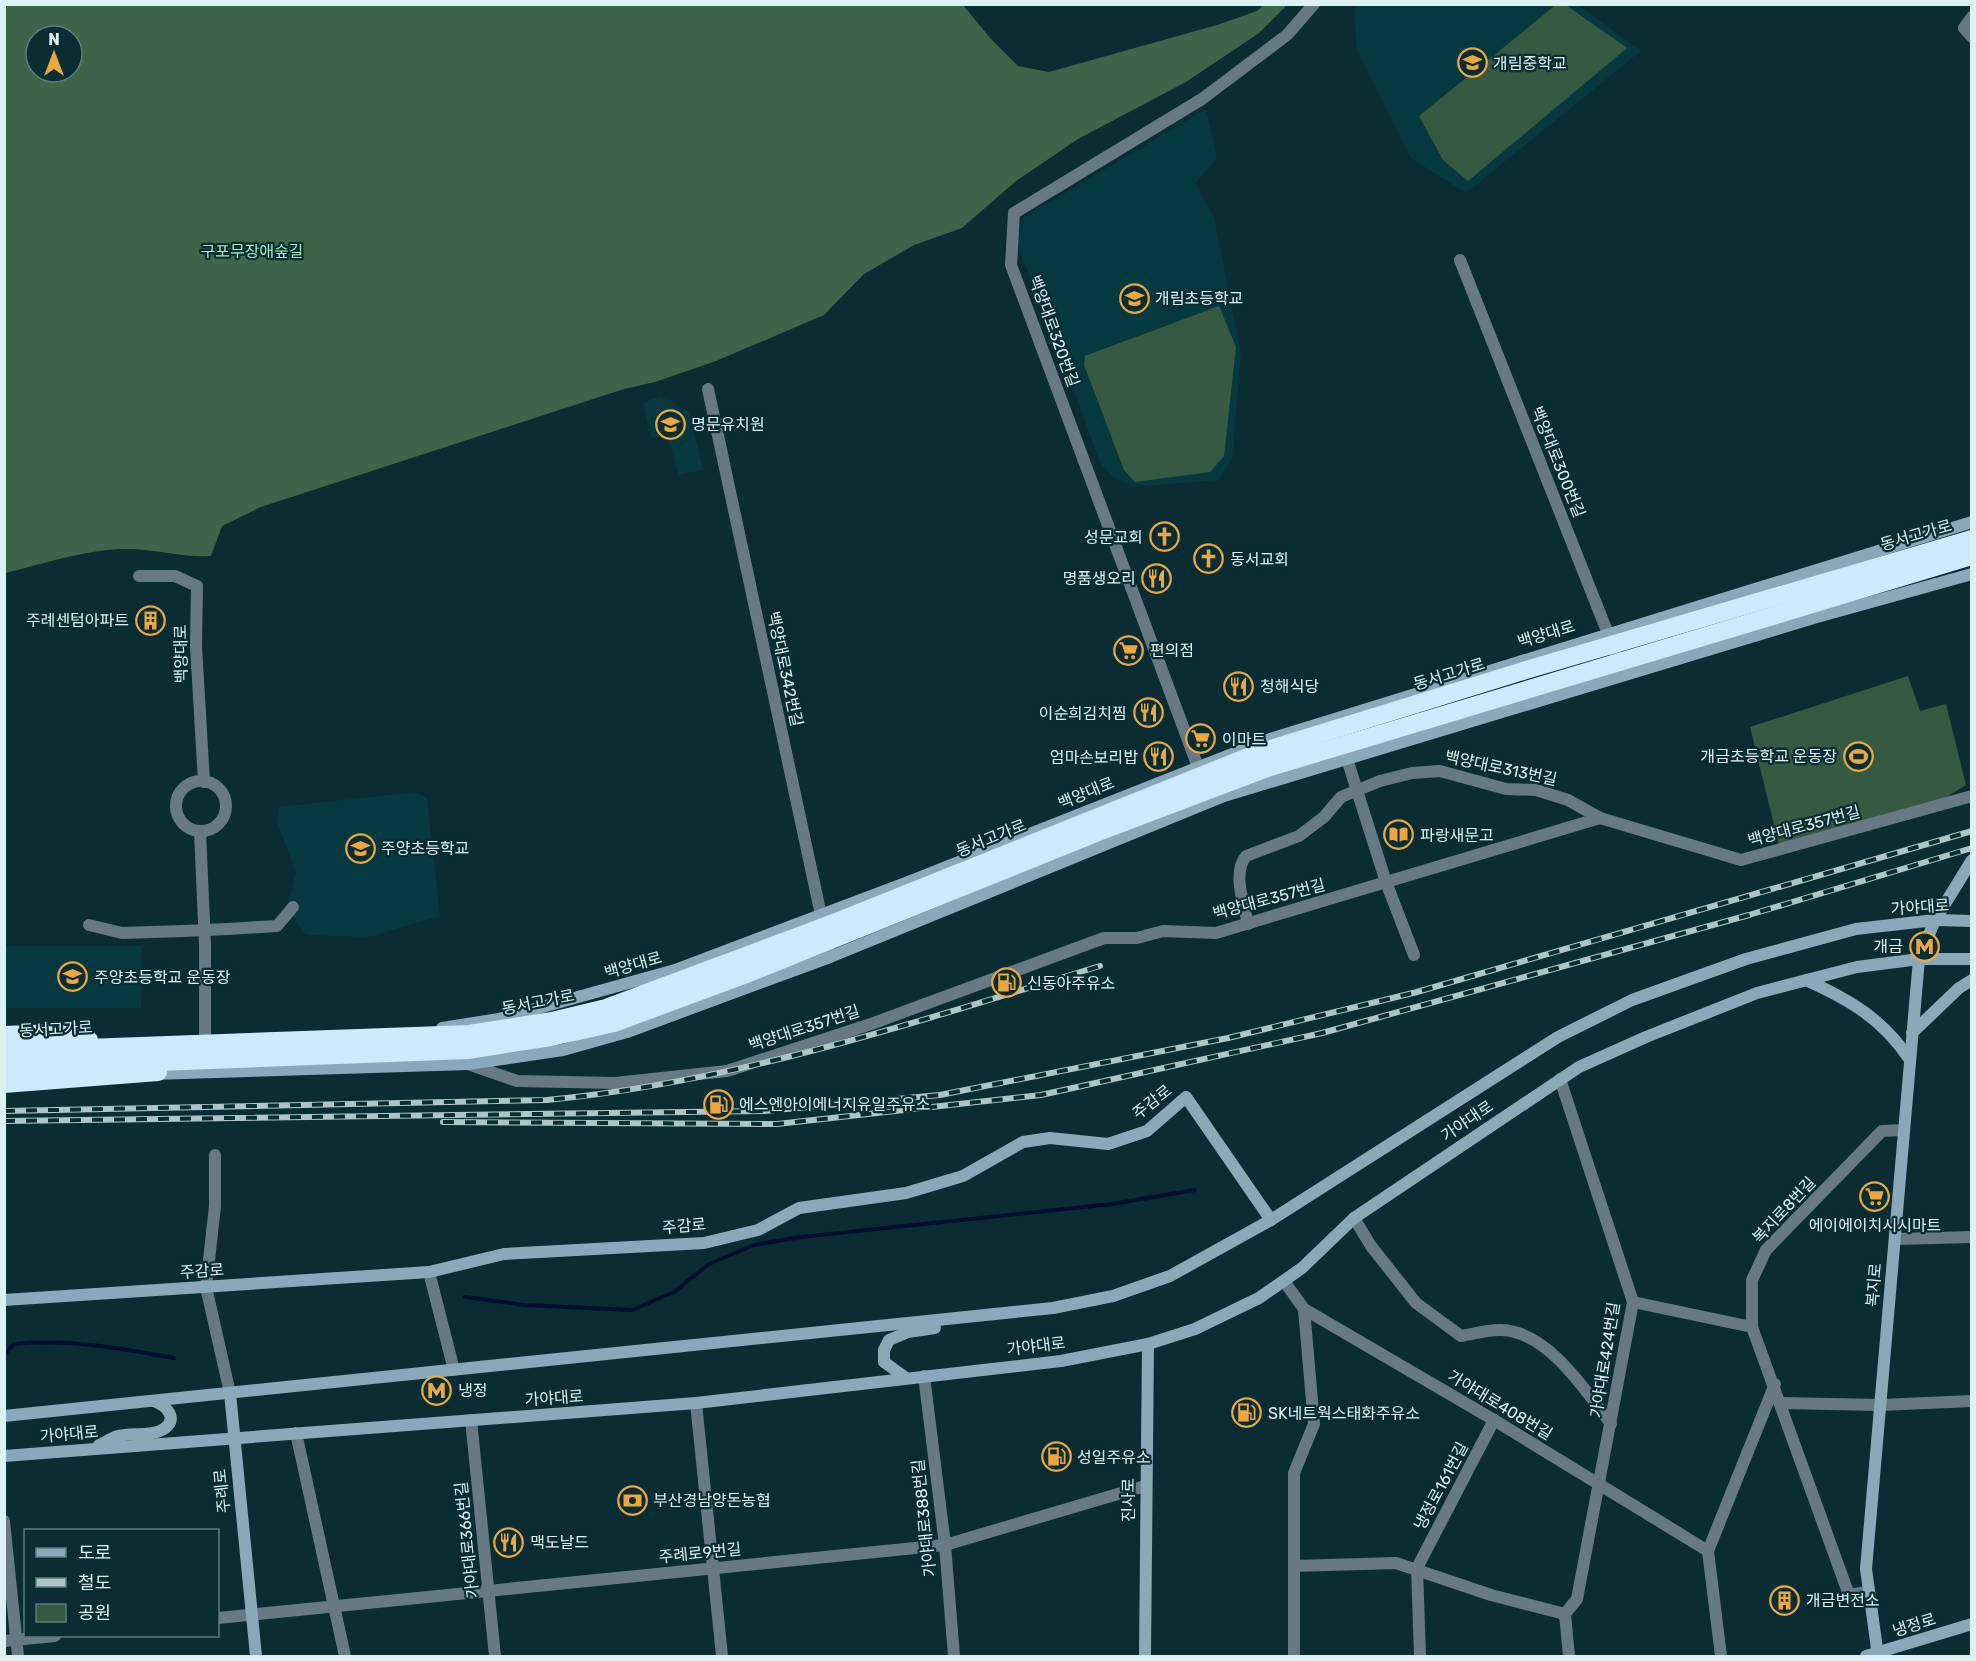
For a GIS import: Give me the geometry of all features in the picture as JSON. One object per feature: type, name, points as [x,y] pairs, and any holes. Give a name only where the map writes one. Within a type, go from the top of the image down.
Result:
[{"type":"highway","name":"동서고가로","points":[[4,1051],[469,1034],[606,1008],[831,924],[1258,753],[1546,664],[1971,539]]},
{"type":"highway","points":[[4,1068],[303,1054],[468,1050],[551,1037],[614,1023],[749,973],[1101,831],[1267,768],[1971,556]]},
{"type":"highway","points":[[4,1035],[56,1033],[120,1045]]},
{"type":"highway","points":[[4,1081],[259,1066],[303,1054]]},
{"type":"main road","name":"백양대로","points":[[4,1042],[424,1030],[499,1019],[675,970],[821,915],[1198,765],[1270,739],[1608,632],[1971,522]]},
{"type":"main road","points":[[4,1081],[468,1064],[563,1050],[627,1032],[830,957],[1211,801],[1625,675],[1971,574]]},
{"type":"main road","name":"복지로","points":[[1873,1655],[1866,1569],[1919,959],[1935,920],[1971,860]]},
{"type":"main road","name":"가야대로","points":[[4,1416],[1053,1308],[1113,1296],[1170,1276],[1271,1220],[1558,1036],[1632,1000],[1746,958],[1856,928],[1935,920],[1971,921]]},
{"type":"main road","name":"가야대로","points":[[4,1456],[696,1403],[1061,1361],[1148,1344],[1196,1329],[1259,1298],[1302,1268],[1354,1218],[1579,1067],[1646,1037],[1757,993],[1857,967],[1919,959],[1971,959]]},
{"type":"main road","points":[[1806,980],[1860,1007],[1895,1036],[1910,1060]]},
{"type":"main road","points":[[1912,1033],[1959,988],[1971,980]]},
{"type":"main road","name":"주감로","points":[[4,1300],[429,1272],[504,1254],[704,1243],[758,1230],[799,1208],[906,1193],[963,1176],[1023,1142],[1050,1138],[1108,1144],[1147,1131],[1186,1097],[1271,1220]]},
{"type":"main road","points":[[906,1378],[884,1362],[884,1350],[889,1340],[908,1332],[971,1324],[991,1314]]},
{"type":"main road","name":"진사로","points":[[1145,1656],[1148,1344]]},
{"type":"main road","name":"주례로","points":[[230,1393],[256,1656]]},
{"type":"main road","points":[[95,1448],[116,1436],[160,1431],[168,1425],[171,1418],[170,1410],[164,1404],[152,1401]]},
{"type":"main road","name":"냉정로","points":[[1873,1655],[1971,1624]]},
{"type":"street","name":"백양대로320번길","points":[[1211,801],[1011,265],[1014,213],[1202,99],[1287,35],[1314,4]]},
{"type":"street","points":[[1971,17],[1964,28],[1971,37]]},
{"type":"street","name":"백양대로300번길","points":[[1460,260],[1625,675]]},
{"type":"street","name":"백양대로342번길","points":[[708,389],[830,957]]},
{"type":"street","name":"백양대로","points":[[139,576],[175,576],[197,586],[196,646],[204,782]]},
{"type":"street","points":[[1347,759],[1386,882],[1414,955]]},
{"type":"street","name":"백양대로313번길","points":[[1248,924],[1240,885],[1241,862],[1246,856],[1299,836],[1324,817],[1341,797],[1412,773],[1440,771],[1506,789],[1536,790],[1568,800],[1600,818]]},
{"type":"street","points":[[195,782],[204,782],[222,792],[226,806],[225,814],[215,826],[200,831],[187,826],[178,814],[177,807],[181,791],[195,782]]},
{"type":"street","name":"백양대로357번길","points":[[468,1064],[517,1081],[615,1083],[727,1071],[871,1024],[1104,938],[1137,938],[1163,932],[1216,933],[1600,818],[1741,860],[1971,796]]},
{"type":"street","points":[[200,831],[205,945],[206,1072]]},
{"type":"street","points":[[88,925],[122,933],[277,926],[293,907]]},
{"type":"street","name":"가야대로424번길","points":[[1560,1079],[1634,1302],[1577,1599],[1565,1614]]},
{"type":"street","name":"복지로8번길","points":[[1867,1592],[1849,1595],[1752,1327],[1752,1280],[1766,1250],[1882,1131],[1904,1130]]},
{"type":"street","points":[[215,1155],[215,1206],[207,1287],[230,1393]]},
{"type":"street","points":[[1354,1218],[1371,1246],[1416,1302],[1461,1336],[1503,1330],[1542,1343],[1572,1374],[1611,1424]]},
{"type":"street","points":[[1894,1239],[1971,1237]]},
{"type":"street","points":[[429,1272],[454,1370]]},
{"type":"street","name":"가야대로408번길","points":[[1284,1281],[1304,1309],[1494,1420],[1708,1551]]},
{"type":"street","points":[[1634,1302],[1752,1327]]},
{"type":"street","points":[[1294,1656],[1294,1473],[1314,1424],[1304,1309]]},
{"type":"street","name":"가야대로388번길","points":[[924,1376],[945,1545],[954,1656]]},
{"type":"street","points":[[1722,1656],[1708,1551],[1774,1384]]},
{"type":"street","points":[[1781,1403],[1880,1405],[1971,1401]]},
{"type":"street","points":[[696,1403],[722,1656]]},
{"type":"street","name":"가야대로366번길","points":[[471,1420],[495,1656]]},
{"type":"street","name":"냉정로161번길","points":[[1420,1656],[1417,1568],[1494,1420]]},
{"type":"street","points":[[296,1433],[345,1656]]},
{"type":"street","name":"주례로9번길","points":[[219,1618],[945,1545],[1145,1486]]},
{"type":"street","points":[[4,1521],[10,1640],[18,1656]]},
{"type":"street","points":[[1294,1566],[1396,1563],[1417,1568],[1491,1595],[1565,1614],[1569,1656]]},
{"type":"street","points":[[10,1640],[37,1637]]},
{"type":"shaded area","points":[[1356,4],[1578,5],[1641,51],[1466,193],[1411,158],[1357,50],[1354,11]]},
{"type":"shaded area","name":"개림초등학교","points":[[1206,109],[1217,158],[1195,183],[1214,217],[1241,352],[1232,459],[1219,480],[1134,487],[1114,477],[1100,463],[1064,362],[1017,244],[1023,218]]},
{"type":"shaded area","name":"명문유치원","points":[[660,396],[689,411],[703,470],[679,475],[668,438],[651,438],[643,403]]},
{"type":"shaded area","name":"주양초등학교","points":[[416,792],[427,798],[440,916],[369,937],[306,935],[287,909],[296,873],[277,822],[279,807]]},
{"type":"shaded area","name":"주양초등학교 운동장","points":[[5,946],[142,946],[141,1008],[5,1008]]},
{"type":"green space","points":[[1557,4],[1566,5],[1627,48],[1468,181],[1443,160],[1419,116]]},
{"type":"green space","name":"구포무장애숲길","points":[[4,5],[963,5],[990,38],[1018,66],[1049,72],[1217,25],[1257,11],[1263,5],[1287,5],[1259,33],[1186,82],[1078,139],[1016,181],[962,228],[914,245],[864,274],[824,315],[716,361],[655,382],[624,389],[261,507],[222,526],[211,556],[190,556],[134,549],[108,550],[5,573]]},
{"type":"green space","points":[[1219,306],[1236,347],[1224,456],[1210,472],[1135,482],[1124,470],[1084,365],[1085,356]]},
{"type":"green space","name":"개금초등학교 운동장","points":[[1908,676],[1920,711],[1946,704],[1966,785],[1937,803],[1779,845],[1750,727]]},
{"type":"waterway","points":[[465,1297],[524,1305],[632,1310],[674,1292],[709,1264],[754,1245],[801,1237],[1112,1204],[1195,1190]]},
{"type":"waterway","points":[[4,1355],[14,1344],[55,1343],[114,1348],[174,1358]]},
{"type":"railway","points":[[4,1121],[764,1111],[940,1095],[1228,1038],[1417,992],[1972,831]]},
{"type":"railway","points":[[443,1122],[777,1124],[1041,1095],[1322,1033],[1749,915],[1972,848]]},
{"type":"railway","points":[[4,1111],[547,1100],[618,1091],[688,1079],[827,1047],[1100,966]]},
{"type":"place","name":"개림중학교","points":[[1472,63]]},
{"type":"place","name":"개림초등학교","points":[[1134,298]]},
{"type":"place","name":"명문유치원","points":[[670,424]]},
{"type":"place","name":"성문교회","points":[[1164,537]]},
{"type":"place","name":"동서교회","points":[[1209,559]]},
{"type":"place","name":"명품생오리","points":[[1157,578]]},
{"type":"place","name":"주례센텀아파트","points":[[150,620]]},
{"type":"place","name":"편의점","points":[[1129,650]]},
{"type":"place","name":"청해식당","points":[[1239,686]]},
{"type":"place","name":"이순희김치찜","points":[[1148,713]]},
{"type":"place","name":"이마트","points":[[1201,739]]},
{"type":"place","name":"개금초등학교 운동장","points":[[1858,756]]},
{"type":"place","name":"엄마손보리밥","points":[[1159,757]]},
{"type":"place","name":"파랑새문고","points":[[1399,835]]},
{"type":"place","name":"주양초등학교","points":[[360,848]]},
{"type":"place","name":"개금","points":[[1924,946]]},
{"type":"place","name":"주양초등학교 운동장","points":[[73,977]]},
{"type":"place","name":"신동아주유소","points":[[1006,983]]},
{"type":"place","name":"에스엔아이에너지유일주유소","points":[[718,1104]]},
{"type":"place","name":"에이에이치시시마트","points":[[1875,1197]]},
{"type":"place","name":"냉정","points":[[437,1390]]},
{"type":"place","name":"SK네트웍스태화주유소","points":[[1247,1413]]},
{"type":"place","name":"성일주유소","points":[[1056,1457]]},
{"type":"place","name":"부산경남양돈농협","points":[[632,1500]]},
{"type":"place","name":"맥도날드","points":[[509,1542]]},
{"type":"place","name":"개금변전소","points":[[1785,1600]]}]
